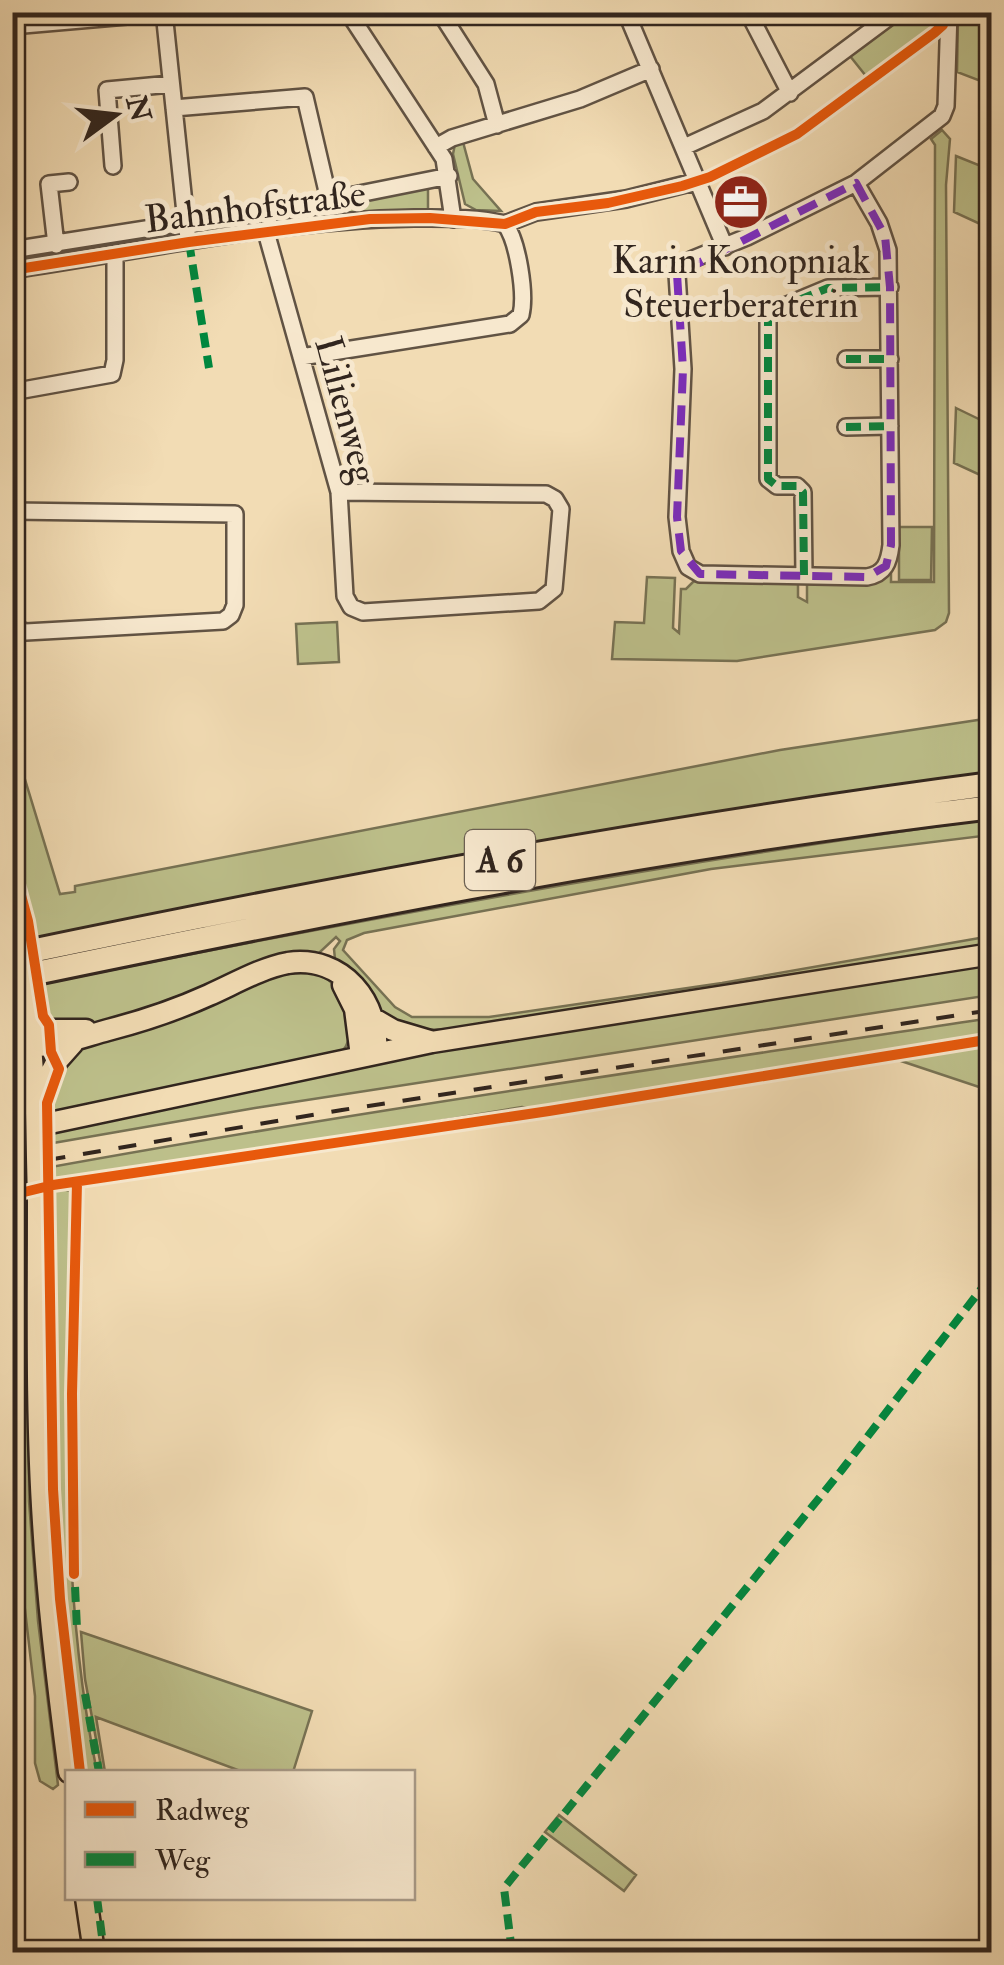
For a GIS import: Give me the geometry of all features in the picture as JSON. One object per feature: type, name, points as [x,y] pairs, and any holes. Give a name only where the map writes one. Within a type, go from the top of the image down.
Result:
[{"type":"highway","name":"A 6","points":[[12,954],[330,890],[586,844],[992,784]]},
{"type":"highway","name":"A 6","points":[[12,978],[270,925],[590,867],[992,806]]},
{"type":"main road","points":[[14,916],[32,1038],[36,1107],[42,1521],[70,1770]]},
{"type":"main road","points":[[12,1131],[432,1042],[992,954]]},
{"type":"main road","points":[[36,1107],[56,1060],[73,1043],[159,1016],[287,964],[309,963],[334,971],[346,976],[362,992],[374,1019],[368,1054]]},
{"type":"main road","points":[[334,971],[356,1009],[368,1054]]},
{"type":"main road","points":[[374,1019],[393,1030],[432,1042]]},
{"type":"main road","points":[[32,1038],[103,1031]]},
{"type":"main road","points":[[32,1038],[73,1043]]},
{"type":"main road","points":[[86,1900],[94,1952]]},
{"type":"street","points":[[12,26],[173,12]]},
{"type":"street","points":[[348,12],[436,147],[449,176],[454,219]]},
{"type":"street","points":[[440,12],[486,84],[497,125]]},
{"type":"street","points":[[626,12],[725,246]]},
{"type":"street","points":[[748,12],[790,93]]},
{"type":"street","points":[[684,147],[763,111],[790,93],[877,18],[896,12]]},
{"type":"street","points":[[856,183],[885,236],[890,287],[891,546],[886,566],[874,576],[700,574],[688,567],[681,551],[677,517],[683,369],[676,274],[683,264],[856,183],[942,116],[946,106],[949,12]]},
{"type":"street","points":[[164,13],[184,224],[189,242]]},
{"type":"street","points":[[436,147],[452,138],[580,98],[651,69]]},
{"type":"street","points":[[113,166],[106,90],[171,84]]},
{"type":"street","points":[[174,108],[305,97],[329,200]]},
{"type":"street","name":"Bahnhofstraße","points":[[12,250],[329,200],[449,176]]},
{"type":"street","points":[[301,358],[510,324],[522,315],[524,302],[513,234],[505,224],[536,212],[626,200],[698,181]]},
{"type":"street","points":[[56,245],[48,184],[69,182]]},
{"type":"street","name":"Bahnhofstraße","points":[[12,270],[370,219],[454,219],[505,224]]},
{"type":"street","name":"Lilienweg","points":[[266,232],[339,492],[345,596],[351,607],[363,612],[539,602],[554,588],[561,509],[546,494],[339,492]]},
{"type":"street","points":[[12,392],[112,374],[115,254]]},
{"type":"street","points":[[804,575],[803,492],[797,486],[777,486],[768,479],[768,313],[828,288],[890,287]]},
{"type":"street","points":[[846,359],[890,360]]},
{"type":"street","points":[[846,427],[890,426]]},
{"type":"street","points":[[12,511],[235,514],[235,605],[232,615],[223,622],[26,632],[15,624]]},
{"type":"highlighted area","points":[[856,183],[885,236],[890,287],[891,545],[886,566],[867,577],[700,574],[681,551],[677,517],[683,369],[677,274]]},
{"type":"green space","points":[[910,12],[921,13],[933,29],[866,76],[850,56]]},
{"type":"green space","points":[[969,13],[991,19],[991,85],[957,72],[958,19]]},
{"type":"green space","points":[[942,130],[950,139],[946,185],[946,622],[935,630],[737,661],[612,659],[615,622],[644,623],[647,577],[675,578],[673,628],[679,633],[681,589],[694,581],[798,582],[798,597],[807,602],[807,582],[881,579],[891,571],[891,582],[934,582],[935,145],[931,139]]},
{"type":"green space","points":[[463,142],[473,179],[501,211],[476,210],[465,204],[453,154],[455,144]]},
{"type":"green space","points":[[956,156],[991,170],[991,229],[954,212]]},
{"type":"green space","points":[[428,184],[428,212],[204,234],[202,227]]},
{"type":"green space","points":[[956,408],[991,425],[991,480],[954,463]]},
{"type":"green space","points":[[899,527],[932,527],[931,580],[899,580]]},
{"type":"green space","points":[[337,622],[339,662],[298,664],[296,624]]},
{"type":"green space","points":[[991,718],[992,772],[746,807],[501,848],[13,943],[13,937],[32,931],[13,848],[12,737],[60,894],[75,892],[75,886],[780,750]]},
{"type":"green space","points":[[991,819],[991,835],[711,869],[364,933],[347,940],[343,950],[395,1007],[412,1017],[489,1017],[722,983],[991,936],[991,949],[473,1028],[421,1030],[385,1019],[335,959],[334,949],[340,941],[336,937],[319,953],[108,1023],[57,1022],[45,1012],[40,988],[13,995],[13,990],[135,965],[500,896]]},
{"type":"green space","points":[[991,960],[991,995],[255,1108],[13,1150],[13,1137],[401,1057]]},
{"type":"green space","points":[[302,970],[329,980],[342,997],[349,1026],[343,1050],[49,1116],[54,1089],[77,1048],[267,977]]},
{"type":"green space","points":[[13,995],[25,1120],[13,1123]]},
{"type":"green space","points":[[991,1018],[991,1037],[856,1061],[847,1058],[802,1064],[796,1069],[533,1109],[522,1107],[13,1191],[13,1174],[135,1152]]},
{"type":"green space","points":[[991,1043],[991,1091],[895,1059]]},
{"type":"green space","points":[[51,1189],[71,1191],[74,1198],[68,1414],[71,1558],[76,1630],[97,1770],[82,1770],[57,1547],[51,1388]]},
{"type":"green space","points":[[26,1193],[29,1501],[38,1621],[58,1785],[53,1789],[40,1781],[35,1763],[35,1696],[13,1506],[12,1198]]},
{"type":"green space","points":[[81,1632],[312,1711],[294,1770],[238,1770],[96,1717],[105,1770],[102,1770]]},
{"type":"green space","points":[[559,1815],[636,1875],[624,1891],[545,1832]]},
{"type":"railway","points":[[12,1166],[342,1110],[992,1010]]},
{"type":"marked path","points":[[189,242],[209,368]]},
{"type":"marked path","points":[[804,575],[803,492],[797,486],[777,486],[768,479],[768,313],[828,288],[890,287]]},
{"type":"marked path","points":[[846,359],[890,359]]},
{"type":"marked path","points":[[846,427],[890,426]]},
{"type":"marked path","points":[[512,1952],[504,1888],[841,1471],[982,1288],[989,1261],[992,1207]]},
{"type":"marked path","points":[[74,1564],[77,1629]]},
{"type":"marked path","points":[[85,1694],[99,1770]]},
{"type":"marked path","points":[[97,1900],[104,1952]]},
{"type":"cycle path","points":[[12,270],[370,219],[430,218],[505,224],[536,212],[608,203],[682,186],[710,177],[797,134],[934,33],[943,25],[943,16],[959,12]]},
{"type":"cycle path","points":[[12,862],[28,921],[51,1052],[59,1069],[47,1103],[53,1489],[60,1599],[80,1770]]},
{"type":"cycle path","points":[[12,1195],[53,1185],[549,1111],[992,1039]]},
{"type":"cycle path","points":[[74,1574],[72,1394],[77,1183]]},
{"type":"place","name":"Karin Konopniak Steuerberaterin","points":[[741,202]]}]
